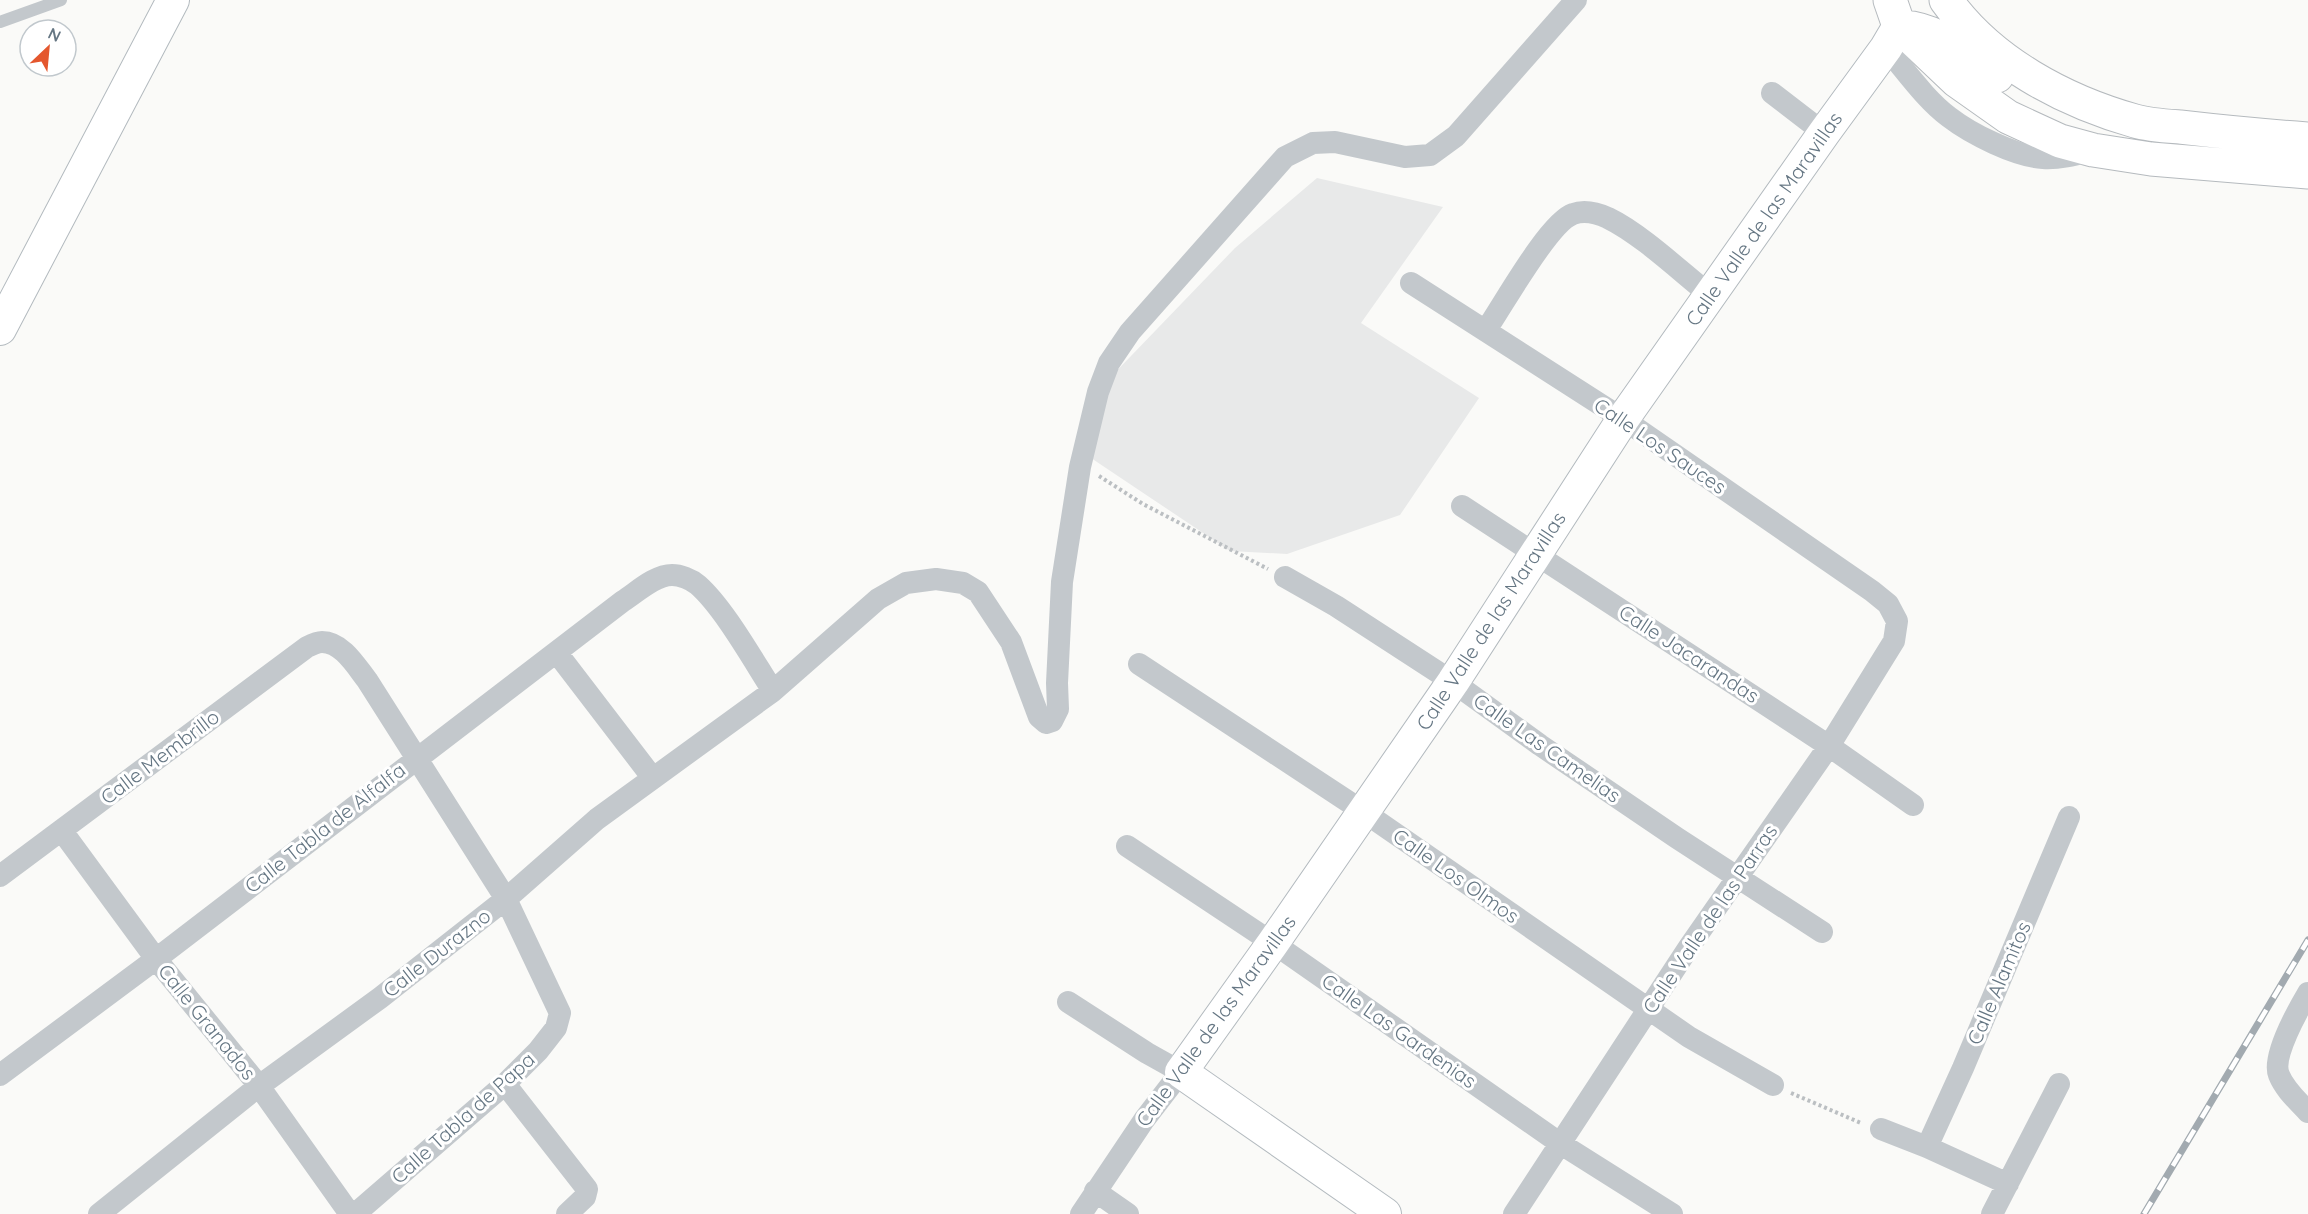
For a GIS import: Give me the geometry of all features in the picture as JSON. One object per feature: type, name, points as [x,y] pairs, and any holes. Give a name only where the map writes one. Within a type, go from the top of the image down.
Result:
[{"type":"main road","points":[[1946,0],[1956,14],[1987,44],[2031,78],[2079,102],[2137,122]]},
{"type":"main road","points":[[1895,18],[1950,43],[2043,105],[2085,121],[2137,122],[2308,139]]},
{"type":"main road","points":[[1895,18],[1957,81],[2008,117],[2060,141],[2093,150],[2151,159],[2308,172]]},
{"type":"street","points":[[1080,467],[1098,392],[1109,363],[1130,332],[1285,157],[1312,143],[1335,142],[1405,157],[1430,155],[1456,136],[1576,0]]},
{"type":"street","points":[[0,329],[171,4]]},
{"type":"street","name":"Calle Valle de las Maravillas","points":[[1081,1214],[1144,1120],[1273,943],[1453,682],[1623,419],[1824,133],[1895,18]]},
{"type":"street","points":[[1772,93],[1824,133]]},
{"type":"street","points":[[1486,330],[1545,241],[1556,226],[1571,214],[1588,212],[1608,218],[1635,236],[1710,295]]},
{"type":"street","name":"Calle Los Sauces","points":[[1411,283],[1623,419],[1872,591],[1888,604],[1897,621]]},
{"type":"street","name":"Calle Durazno","points":[[99,1214],[259,1086],[380,998],[506,899],[597,819],[773,691],[878,599],[906,583],[936,579],[963,583],[978,592],[992,609],[1011,642],[1039,717],[1046,723],[1053,721],[1058,709],[1057,682],[1062,582],[1080,467]]},
{"type":"street","name":"Calle Jacarandas","points":[[1462,506],[1829,746],[1913,805]]},
{"type":"street","name":"Calle Tabla de Alfalfa","points":[[0,1075],[651,583],[670,575],[683,577],[696,584],[727,622],[773,691]]},
{"type":"street","name":"Calle Las Camelias","points":[[1285,578],[1336,606],[1453,682],[1550,752],[1822,932]]},
{"type":"street","name":"Calle Valle de las Parras","points":[[1514,1214],[1648,1009],[1829,746],[1894,641],[1897,621]]},
{"type":"street","name":"Calle Membrillo","points":[[0,876],[289,659],[307,647],[322,642],[334,646],[348,656],[367,680],[417,758]]},
{"type":"street","points":[[556,653],[652,777]]},
{"type":"street","name":"Calle Los Olmos","points":[[1139,664],[1364,812],[1689,1037],[1773,1085]]},
{"type":"street","points":[[417,758],[506,899]]},
{"type":"street","name":"Calle Alamitos","points":[[1927,1147],[1963,1068],[2069,817]]},
{"type":"street","name":"Calle Granados","points":[[62,831],[156,959],[259,1086],[350,1214]]},
{"type":"street","name":"Calle Las Gardenias","points":[[1126,846],[1273,943],[1561,1144],[1672,1214]]},
{"type":"street","name":"Calle Tabla de Papa","points":[[355,1214],[505,1084],[538,1051],[556,1028],[560,1013],[506,899]]},
{"type":"street","points":[[2308,993],[2286,1036],[2279,1056],[2278,1074],[2289,1092],[2308,1112]]},
{"type":"street","points":[[1068,1002],[1181,1072],[1385,1214]]},
{"type":"street","points":[[505,1084],[587,1189],[585,1197],[567,1214]]},
{"type":"street","points":[[1992,1214],[2059,1084]]},
{"type":"street","points":[[1881,1130],[1927,1147],[2008,1184]]},
{"type":"street","points":[[1095,1191],[1128,1214]]},
{"type":"lane","points":[[0,22],[61,0]]},
{"type":"path","points":[[1080,467],[1106,479],[1143,504],[1285,578]]},
{"type":"path","points":[[1773,1085],[1856,1121]]},
{"type":"shaded area","points":[[1317,178],[1443,207],[1361,323],[1479,398],[1400,515],[1287,554],[1230,551],[1091,458],[1104,384],[1235,248]]},
{"type":"railway","points":[[2144,1214],[2308,940]]}]
